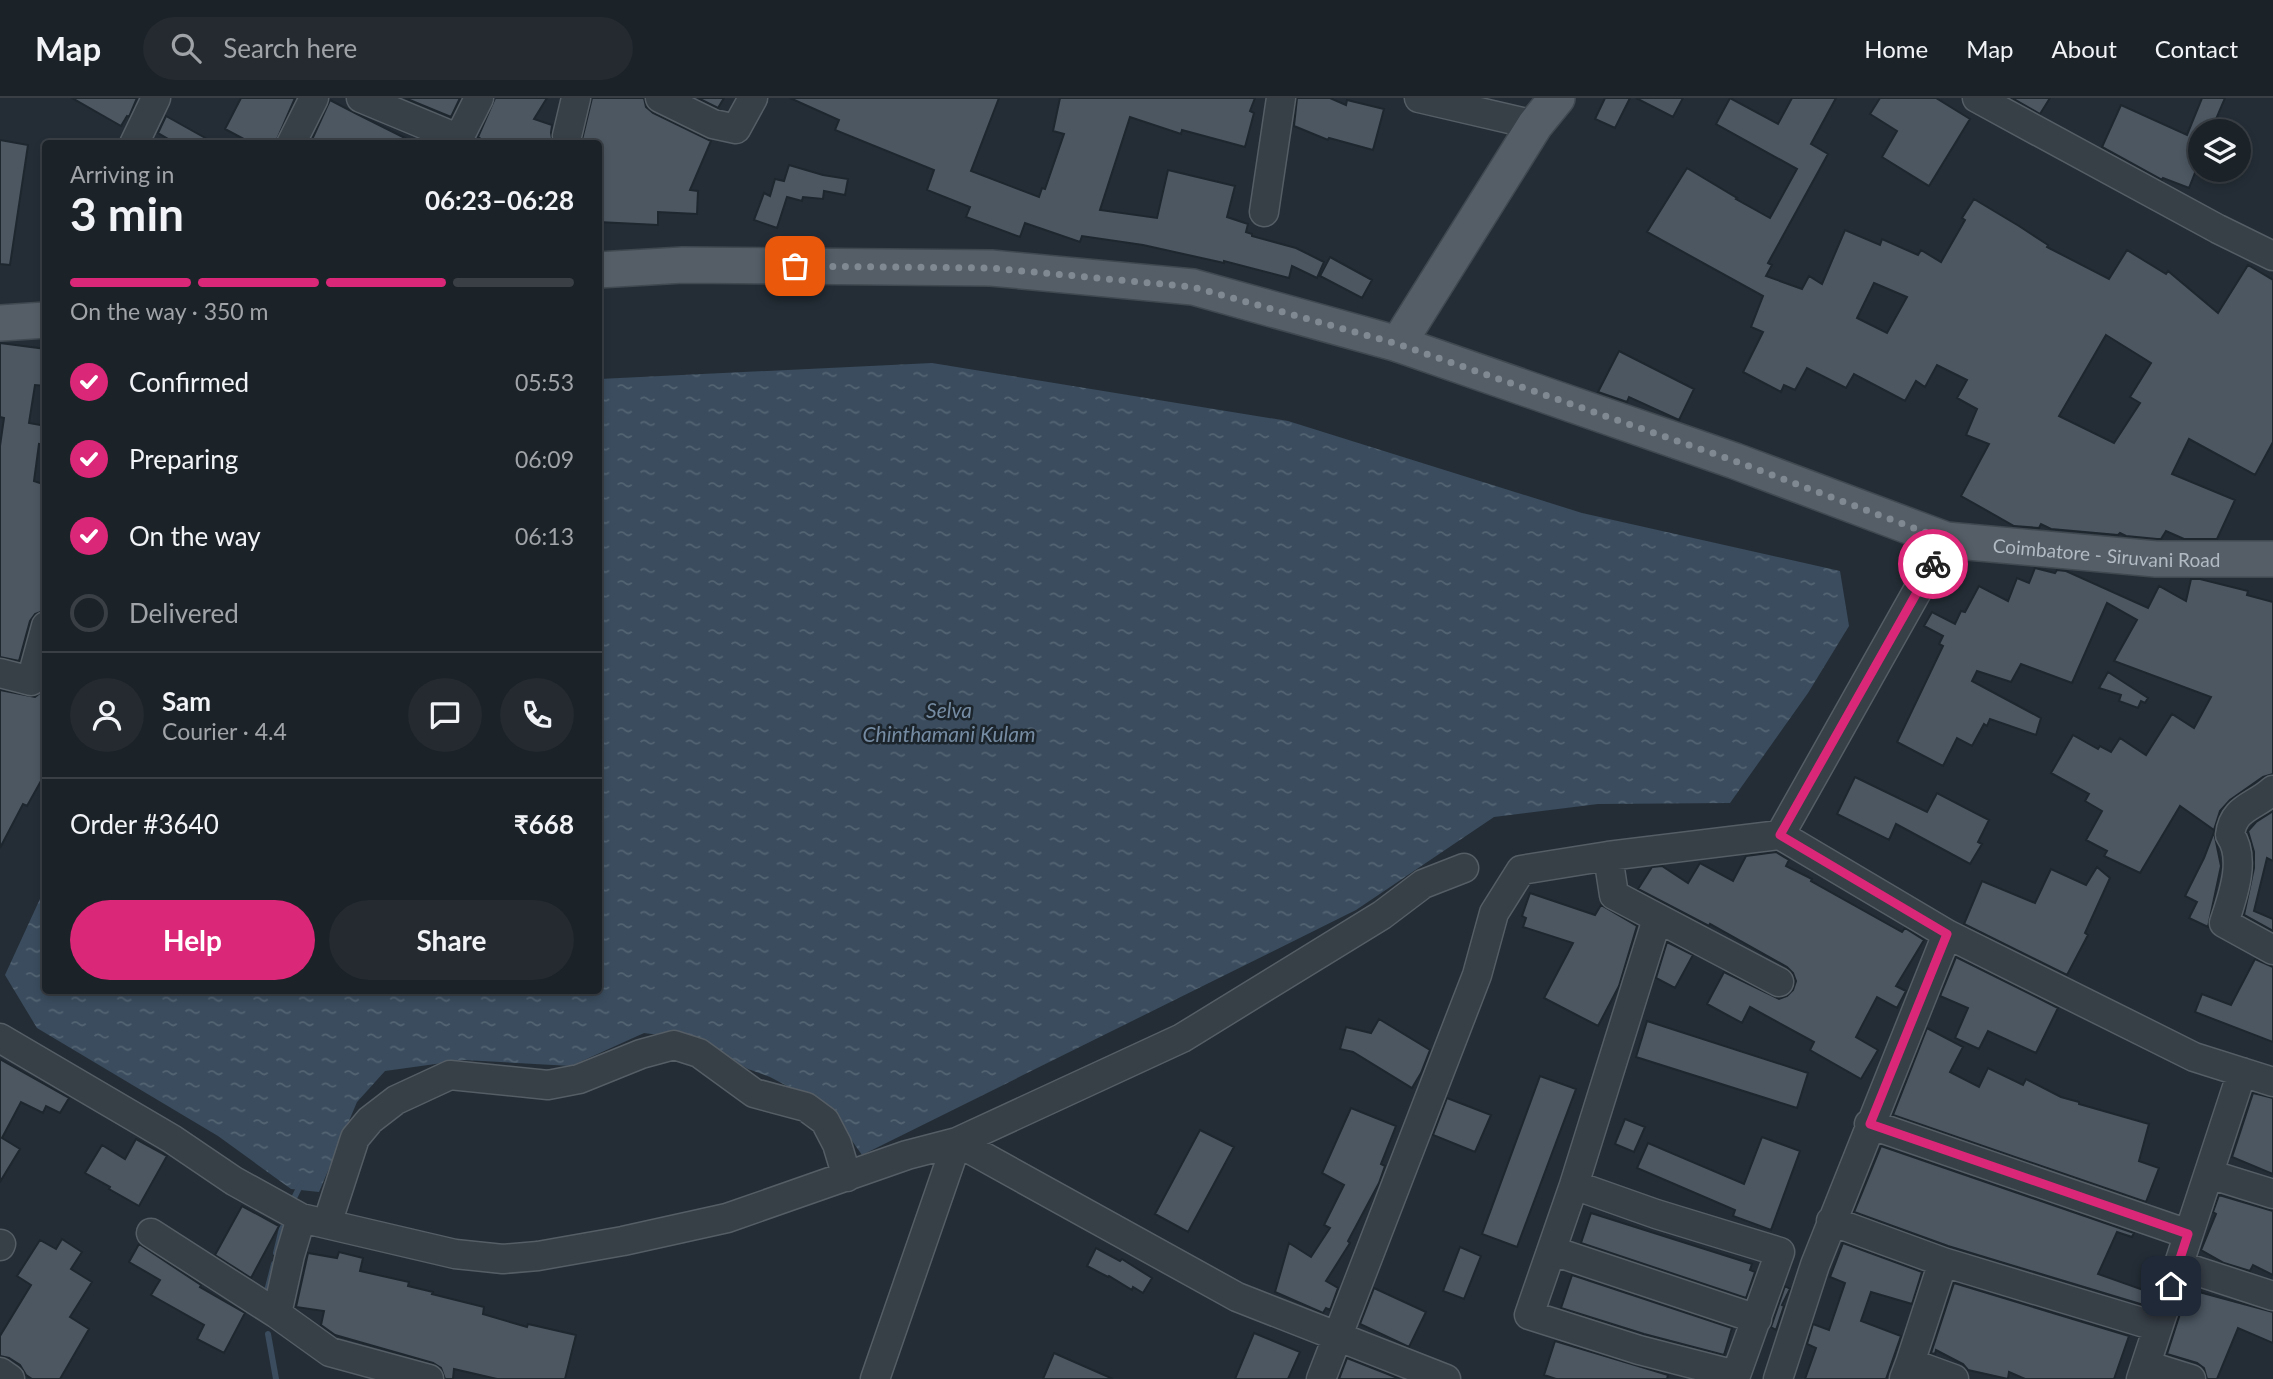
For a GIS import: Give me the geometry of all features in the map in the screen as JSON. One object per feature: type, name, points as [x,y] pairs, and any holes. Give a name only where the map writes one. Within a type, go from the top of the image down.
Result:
[{"type":"main road","points":[[1398,344],[1535,125],[1557,98]]},
{"type":"main road","name":"Coimbatore - Siruvani Road","points":[[602,270],[683,265],[1004,269],[1193,287],[1398,344],[1735,461],[1946,540],[2156,559],[2273,559]]},
{"type":"main road","points":[[0,323],[42,320]]},
{"type":"street","points":[[136,140],[156,98]]},
{"type":"street","points":[[293,140],[314,98]]},
{"type":"street","points":[[361,98],[454,140]]},
{"type":"street","points":[[457,140],[480,98]]},
{"type":"street","points":[[567,136],[576,98]]},
{"type":"street","points":[[660,98],[713,124],[736,130],[753,98]]},
{"type":"street","points":[[1264,212],[1281,98]]},
{"type":"street","points":[[1419,98],[1535,125]]},
{"type":"street","points":[[1977,98],[2273,256]]},
{"type":"street","points":[[1780,835],[1946,540]]},
{"type":"street","points":[[0,673],[31,681],[42,641]]},
{"type":"street","points":[[2273,790],[2261,801],[2241,810],[2231,824],[2230,835],[2235,842],[2237,857],[2236,878],[2224,923],[2273,950]]},
{"type":"street","points":[[1321,1379],[1477,975],[1494,913],[1521,870],[1608,856],[1780,835],[1947,934],[2194,1057],[2273,1082]]},
{"type":"street","points":[[1608,856],[1614,895],[1779,982]]},
{"type":"street","points":[[0,1038],[172,1139],[234,1181],[314,1221],[455,1254],[503,1259],[538,1256],[727,1218],[907,1155],[957,1142],[1182,1038],[1382,915],[1423,884],[1464,868]]},
{"type":"street","points":[[1657,919],[1553,1251],[1529,1315],[1735,1377],[1780,1252]]},
{"type":"street","points":[[1778,1379],[1831,1222],[1947,934]]},
{"type":"street","points":[[277,1314],[290,1255],[314,1221],[355,1138],[370,1120],[396,1100],[450,1075],[548,1085],[569,1081],[641,1054],[674,1045],[699,1053],[754,1093],[806,1107],[825,1121],[837,1144],[847,1177]]},
{"type":"street","points":[[2192,1379],[2144,1372],[2242,1072]]},
{"type":"street","points":[[1870,1124],[2188,1234]]},
{"type":"street","points":[[957,1142],[1237,1297],[1446,1379]]},
{"type":"street","points":[[875,1379],[957,1142]]},
{"type":"street","points":[[2209,1174],[2273,1194]]},
{"type":"street","points":[[1574,1185],[1815,1265]]},
{"type":"street","points":[[1831,1222],[1943,1262],[2158,1327]]},
{"type":"street","points":[[150,1233],[277,1314],[330,1352],[429,1379]]},
{"type":"street","points":[[1553,1251],[1757,1319]]},
{"type":"street","points":[[1943,1262],[1907,1371],[1954,1379]]},
{"type":"street","points":[[2178,1265],[2273,1296]]},
{"type":"street","points":[[0,1372],[10,1379]]},
{"type":"water","name":"Selva Chinthamani Kulam","points":[[932,363],[1288,421],[1582,513],[1840,571],[1849,626],[1808,693],[1730,803],[1598,804],[1494,817],[1356,910],[862,1155],[829,1108],[770,1077],[748,1069],[699,1040],[644,1033],[571,1066],[464,1060],[385,1071],[357,1102],[319,1192],[291,1189],[218,1136],[37,1028],[5,975],[42,895],[42,994],[602,994],[602,379]]},
{"type":"building","points":[[72,98],[137,98],[129,117],[127,116],[121,126]]},
{"type":"building","points":[[241,98],[295,98],[277,140],[246,140],[225,129]]},
{"type":"building","points":[[405,98],[460,98],[451,117]]},
{"type":"building","points":[[495,98],[547,98],[534,119],[552,125],[552,140],[483,140],[478,137]]},
{"type":"building","points":[[592,98],[644,98],[646,107],[653,113],[711,141],[690,190],[698,191],[697,214],[658,212],[658,225],[602,222],[602,140],[582,140]]},
{"type":"building","points":[[698,98],[724,98],[718,108]]},
{"type":"building","points":[[790,98],[999,98],[971,171],[1039,197],[1042,188],[1045,189],[1064,134],[1053,131],[1060,98],[1255,98],[1250,111],[1254,113],[1245,147],[1182,130],[1181,134],[1130,117],[1100,210],[1157,218],[1168,170],[1235,186],[1227,217],[1248,224],[1246,232],[1252,236],[1296,248],[1324,262],[1317,278],[1292,266],[1289,278],[1224,261],[1143,245],[1082,236],[1080,242],[1025,223],[1020,237],[966,217],[970,207],[927,190],[934,170],[835,130],[839,120]]},
{"type":"building","points":[[1297,98],[1330,98],[1346,105],[1347,100],[1384,109],[1373,150],[1329,138],[1328,140],[1294,126]]},
{"type":"building","points":[[1605,98],[1630,98],[1615,128],[1595,119]]},
{"type":"building","points":[[1636,98],[1683,98],[1673,117]]},
{"type":"building","points":[[1730,98],[1778,124],[1792,98],[1836,98],[1811,144],[1828,154],[1768,263],[1772,265],[1766,276],[1802,289],[1809,276],[1822,284],[1845,230],[1880,245],[1882,239],[1918,255],[1921,250],[1941,262],[1974,199],[2048,245],[2047,247],[2109,279],[2127,250],[2166,274],[2168,271],[2218,313],[2248,265],[2273,280],[2273,442],[2255,475],[2189,439],[2172,474],[2235,500],[2217,539],[2184,539],[2166,531],[2161,539],[2157,539],[2120,533],[2118,535],[2051,529],[2041,524],[2039,528],[2014,526],[1961,496],[1989,444],[1966,435],[1977,409],[1957,398],[1967,380],[1937,365],[1925,387],[1916,381],[1905,401],[1854,374],[1846,388],[1807,368],[1795,390],[1784,385],[1781,392],[1743,372],[1763,332],[1751,327],[1763,296],[1647,232],[1687,168],[1770,218],[1797,169],[1716,124]],"holes":[[[1874,283],[1907,297],[1887,333],[1857,318]],[[2106,335],[2151,363],[2130,397],[2140,403],[2114,443],[2059,416]]]},
{"type":"building","points":[[1880,98],[1936,98],[1970,119],[1929,186],[1882,157],[1897,131],[1870,114]]},
{"type":"building","points":[[2012,98],[2050,98],[2040,114]]},
{"type":"building","points":[[2202,98],[2225,98],[2216,119],[2193,119]]},
{"type":"building","points":[[330,100],[409,140],[312,140]]},
{"type":"building","points":[[2121,105],[2187,135],[2188,133],[2188,182],[2191,182],[2189,188],[2163,178],[2162,180],[2102,147]]},
{"type":"building","points":[[166,116],[209,140],[170,140],[158,133]]},
{"type":"building","points":[[0,140],[28,145],[10,265],[0,264]]},
{"type":"building","points":[[789,165],[848,179],[845,195],[824,191],[823,199],[803,197],[802,201],[787,197],[777,228],[754,220],[764,193],[770,196],[775,179],[784,181]]},
{"type":"building","points":[[1330,257],[1372,280],[1362,298],[1320,276]]},
{"type":"building","points":[[0,343],[42,348],[42,386],[35,385],[29,423],[42,425],[42,444],[39,444],[34,481],[42,484],[42,611],[35,614],[30,621],[19,661],[0,657],[0,446],[4,418],[0,417]]},
{"type":"building","points":[[1619,351],[1694,389],[1679,420],[1629,397],[1627,402],[1598,392]]},
{"type":"building","points":[[2035,568],[2055,573],[2057,570],[2066,571],[2148,608],[2159,586],[2186,601],[2191,579],[2248,591],[2247,595],[2273,602],[2273,774],[2263,777],[2230,800],[2220,811],[2214,830],[2180,806],[2140,873],[2104,856],[2107,851],[2086,840],[2102,811],[2085,801],[2089,794],[2051,773],[2073,735],[2098,749],[2100,746],[2111,752],[2120,738],[2146,755],[2172,714],[2194,728],[2211,697],[2114,661],[2137,620],[2107,603],[2072,683],[2021,664],[2011,682],[1977,671],[1972,681],[2041,718],[2036,735],[1990,719],[1987,726],[1984,724],[1972,746],[1957,738],[1943,766],[1897,742],[1943,646],[1939,644],[1943,636],[1924,626],[1932,612],[1955,624],[1979,586],[2008,601],[2017,578],[2029,583]]},
{"type":"building","points":[[2108,672],[2148,698],[2145,703],[2141,701],[2138,708],[2119,701],[2121,695],[2099,688]]},
{"type":"building","points":[[0,690],[35,697],[42,691],[42,779],[27,806],[23,804],[0,848]]},
{"type":"building","points":[[1855,777],[1927,812],[1937,793],[1989,820],[1978,842],[1982,844],[1970,864],[1896,824],[1889,840],[1837,814]]},
{"type":"building","points":[[2273,811],[2273,861],[2267,858],[2254,911],[2273,919],[2273,931],[2244,915],[2254,868],[2254,852],[2248,831]]},
{"type":"building","points":[[2214,832],[2221,866],[2208,927],[2189,918],[2197,902],[2185,896]]},
{"type":"building","points":[[1776,852],[1789,860],[1786,866],[1812,879],[1811,881],[1902,932],[1905,928],[1924,940],[1896,986],[1906,991],[1897,1008],[1877,997],[1856,1037],[1878,1050],[1861,1079],[1810,1050],[1814,1042],[1750,1007],[1742,1023],[1707,1004],[1724,972],[1779,999],[1793,990],[1796,981],[1787,967],[1710,924],[1709,926],[1638,889],[1652,867],[1662,866],[1688,883],[1700,863],[1733,881],[1746,856]]},
{"type":"building","points":[[2097,867],[2110,878],[2085,933],[2088,935],[2067,975],[1964,924],[1982,881],[2035,903],[2051,869],[2086,885]]},
{"type":"building","points":[[1530,893],[1595,915],[1601,905],[1637,926],[1619,986],[1598,1026],[1544,998],[1573,943],[1523,927],[1526,918],[1522,916]]},
{"type":"building","points":[[1667,942],[1693,955],[1675,988],[1656,978]]},
{"type":"building","points":[[1956,957],[2058,1008],[2036,1053],[1988,1031],[1979,1049],[1955,1038],[1968,1008],[1940,996]]},
{"type":"building","points":[[2255,959],[2273,967],[2273,1042],[2195,1012],[2202,994],[2231,1005]]},
{"type":"building","points":[[1379,1019],[1430,1050],[1412,1088],[1353,1052],[1340,1049],[1346,1027],[1371,1033]]},
{"type":"building","points":[[1647,1021],[1808,1073],[1797,1108],[1636,1057]]},
{"type":"building","points":[[1927,1028],[1963,1047],[1950,1072],[1979,1087],[1988,1068],[2023,1085],[2026,1079],[2079,1104],[2149,1124],[2139,1161],[2159,1168],[2146,1202],[1893,1115]]},
{"type":"building","points":[[0,1059],[69,1098],[60,1113],[46,1106],[43,1113],[21,1102],[2,1138],[20,1149],[0,1182]]},
{"type":"building","points":[[1540,1076],[1576,1089],[1517,1247],[1482,1234]]},
{"type":"building","points":[[2253,1093],[2273,1098],[2273,1174],[2232,1157]]},
{"type":"building","points":[[1447,1098],[1491,1115],[1475,1152],[1433,1135]]},
{"type":"building","points":[[1351,1108],[1396,1126],[1381,1164],[1385,1166],[1379,1183],[1348,1241],[1350,1243],[1326,1281],[1338,1288],[1330,1310],[1326,1308],[1323,1313],[1275,1292],[1289,1243],[1311,1257],[1330,1228],[1324,1225],[1344,1185],[1322,1173]]},
{"type":"building","points":[[1625,1119],[1645,1127],[1634,1152],[1615,1144]]},
{"type":"building","points":[[1200,1130],[1234,1147],[1188,1232],[1155,1214]]},
{"type":"building","points":[[1762,1137],[1800,1151],[1771,1230],[1733,1216],[1735,1210],[1637,1168],[1648,1143],[1744,1184]]},
{"type":"building","points":[[136,1139],[167,1156],[139,1206],[85,1173],[102,1145],[125,1159]]},
{"type":"building","points":[[1881,1146],[2134,1233],[2132,1237],[2117,1232],[2098,1274],[2152,1293],[2147,1306],[1948,1246],[1854,1212]]},
{"type":"building","points":[[2219,1195],[2273,1211],[2273,1275],[2253,1265],[2250,1271],[2224,1263],[2201,1250],[2216,1214],[2213,1212]]},
{"type":"building","points":[[242,1206],[279,1226],[251,1278],[215,1255]]},
{"type":"building","points":[[1591,1213],[1752,1264],[1750,1270],[1755,1272],[1746,1298],[1581,1243]]},
{"type":"building","points":[[62,1239],[82,1252],[71,1269],[92,1282],[70,1317],[89,1329],[60,1379],[32,1379],[20,1365],[0,1356],[0,1336],[31,1285],[17,1276],[40,1240],[56,1249]]},
{"type":"building","points":[[1843,1243],[1922,1272],[1912,1304],[1871,1292],[1861,1321],[1901,1336],[1886,1379],[1805,1379],[1816,1348],[1807,1344],[1813,1324],[1829,1330],[1845,1283],[1830,1277]]},
{"type":"building","points":[[139,1244],[201,1285],[200,1287],[245,1313],[224,1353],[197,1339],[204,1325],[151,1295],[160,1280],[129,1262]]},
{"type":"building","points":[[1460,1247],[1481,1256],[1464,1299],[1443,1291]]},
{"type":"building","points":[[1096,1248],[1120,1261],[1122,1259],[1152,1278],[1143,1293],[1087,1266]]},
{"type":"building","points":[[339,1252],[363,1258],[360,1271],[409,1282],[408,1286],[433,1292],[432,1294],[484,1307],[483,1314],[527,1327],[528,1324],[576,1335],[565,1379],[497,1379],[454,1369],[453,1379],[445,1379],[441,1368],[433,1363],[335,1335],[321,1325],[324,1311],[296,1307],[308,1253],[337,1258]]},
{"type":"building","points":[[1572,1275],[1732,1328],[1724,1355],[1561,1308]]},
{"type":"building","points":[[1954,1283],[2129,1336],[2114,1379],[2025,1379],[2009,1372],[2008,1379],[1968,1370],[1963,1364],[1936,1350],[1935,1354],[1931,1353]]},
{"type":"building","points":[[1785,1286],[1790,1289],[1782,1305],[1784,1306],[1776,1330],[1771,1327]]},
{"type":"building","points":[[1374,1288],[1426,1312],[1409,1347],[1360,1324]]},
{"type":"building","points":[[2188,1289],[2273,1312],[2273,1343],[2238,1328],[2217,1379],[2207,1379],[2204,1368],[2197,1363],[2167,1354]]},
{"type":"building","points":[[1254,1333],[1300,1352],[1288,1379],[1235,1379]]},
{"type":"building","points":[[1555,1341],[1668,1375],[1667,1379],[1556,1379],[1544,1375]]},
{"type":"building","points":[[1054,1353],[1113,1379],[1043,1379]]},
{"type":"building","points":[[1347,1358],[1400,1379],[1339,1379]]},
{"type":"waterway","points":[[294,1198],[301,1184]]},
{"type":"waterway","points":[[276,1253],[282,1228]]},
{"type":"waterway","points":[[267,1291],[274,1264]]},
{"type":"waterway","points":[[268,1334],[276,1379]]},
{"type":"way so far","points":[[795,266],[991,268],[1193,287],[1398,344],[1735,461],[1946,540],[1933,564]]},
{"type":"route","points":[[1933,564],[1780,835],[1947,934],[1870,1124],[2188,1234],[2171,1286]]}]
